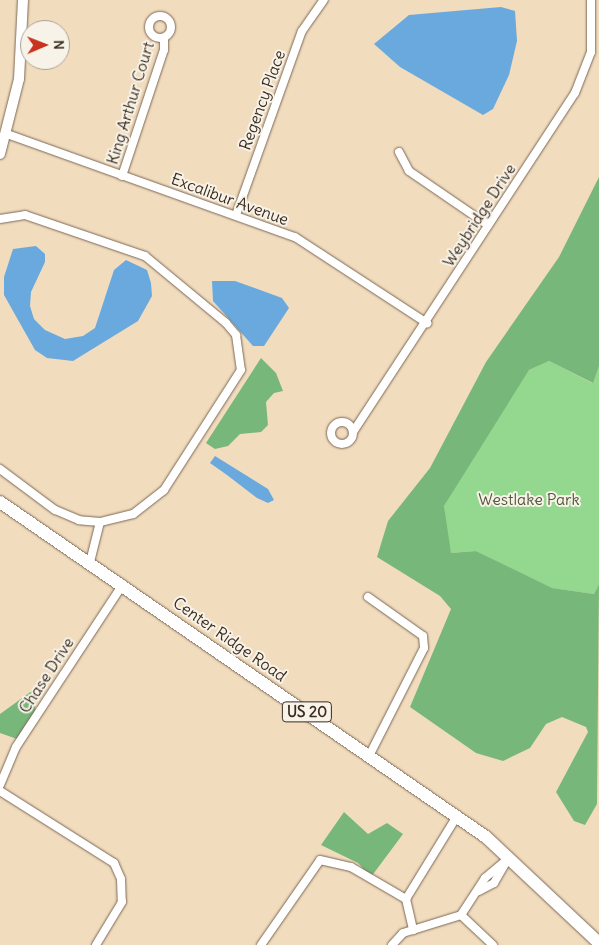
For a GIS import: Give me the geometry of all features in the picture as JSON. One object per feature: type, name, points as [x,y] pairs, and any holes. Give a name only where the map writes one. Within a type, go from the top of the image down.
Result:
[{"type":"main road","name":"Center Ridge Road","points":[[0,502],[123,584],[457,816],[508,859],[599,943]]},
{"type":"street","points":[[0,154],[7,134],[20,71],[22,0]]},
{"type":"street","name":"Regency Place","points":[[236,215],[302,31],[324,0]]},
{"type":"street","name":"Weybridge Drive","points":[[353,432],[427,323],[586,73],[591,52],[591,0]]},
{"type":"street","name":"King Arthur Court","points":[[122,176],[164,50],[164,38]]},
{"type":"street","name":"Excalibur Avenue","points":[[7,134],[296,237],[427,323]]},
{"type":"street","points":[[399,152],[409,171],[488,225]]},
{"type":"street","points":[[0,219],[25,215],[145,256],[236,335],[241,370],[236,384],[164,490],[133,514],[100,522],[55,510],[0,469]]},
{"type":"street","points":[[90,562],[100,522]]},
{"type":"street","name":"Chase Drive","points":[[0,785],[16,747],[123,584]]},
{"type":"street","points":[[368,597],[423,636],[424,648],[369,756]]},
{"type":"street","points":[[0,791],[114,862],[121,879],[122,902],[96,945]]},
{"type":"street","points":[[413,930],[406,899],[457,816]]},
{"type":"street","points":[[392,945],[413,930],[461,916],[479,891],[494,882],[508,859]]},
{"type":"street","points":[[261,945],[320,860],[351,867],[406,899]]},
{"type":"street","points":[[461,916],[493,945]]},
{"type":"green space","points":[[599,177],[599,366],[593,383],[549,361],[529,370],[444,506],[451,553],[476,551],[552,588],[594,594],[599,584],[597,804],[585,825],[574,821],[556,792],[588,732],[586,727],[562,717],[546,724],[530,748],[503,761],[476,753],[410,707],[451,609],[440,596],[377,557],[388,521],[430,468],[486,362],[559,257]]},
{"type":"green space","points":[[261,358],[276,373],[283,391],[274,393],[266,402],[268,425],[261,432],[240,434],[228,446],[215,449],[206,443]]},
{"type":"green space","name":"Westlake Park","points":[[549,361],[592,383],[599,366],[599,584],[594,594],[551,588],[476,551],[451,553],[446,535],[444,506],[511,393],[529,370]]},
{"type":"green space","points":[[36,688],[35,713],[17,739],[0,733],[0,714]]},
{"type":"green space","points":[[344,812],[368,834],[387,823],[403,834],[371,877],[358,863],[321,845]]},
{"type":"water","points":[[501,7],[515,11],[517,41],[509,75],[493,109],[483,115],[400,67],[374,44],[409,15]]},
{"type":"water","points":[[36,246],[45,254],[45,262],[31,292],[30,306],[34,319],[45,330],[65,339],[83,336],[95,328],[114,270],[126,260],[147,270],[151,283],[152,296],[138,321],[73,361],[47,358],[35,350],[4,295],[4,277],[13,249]]},
{"type":"water","points":[[212,281],[235,281],[282,298],[289,308],[264,346],[253,346],[213,301]]},
{"type":"water","points":[[215,456],[268,489],[274,500],[268,503],[257,498],[210,463]]}]
